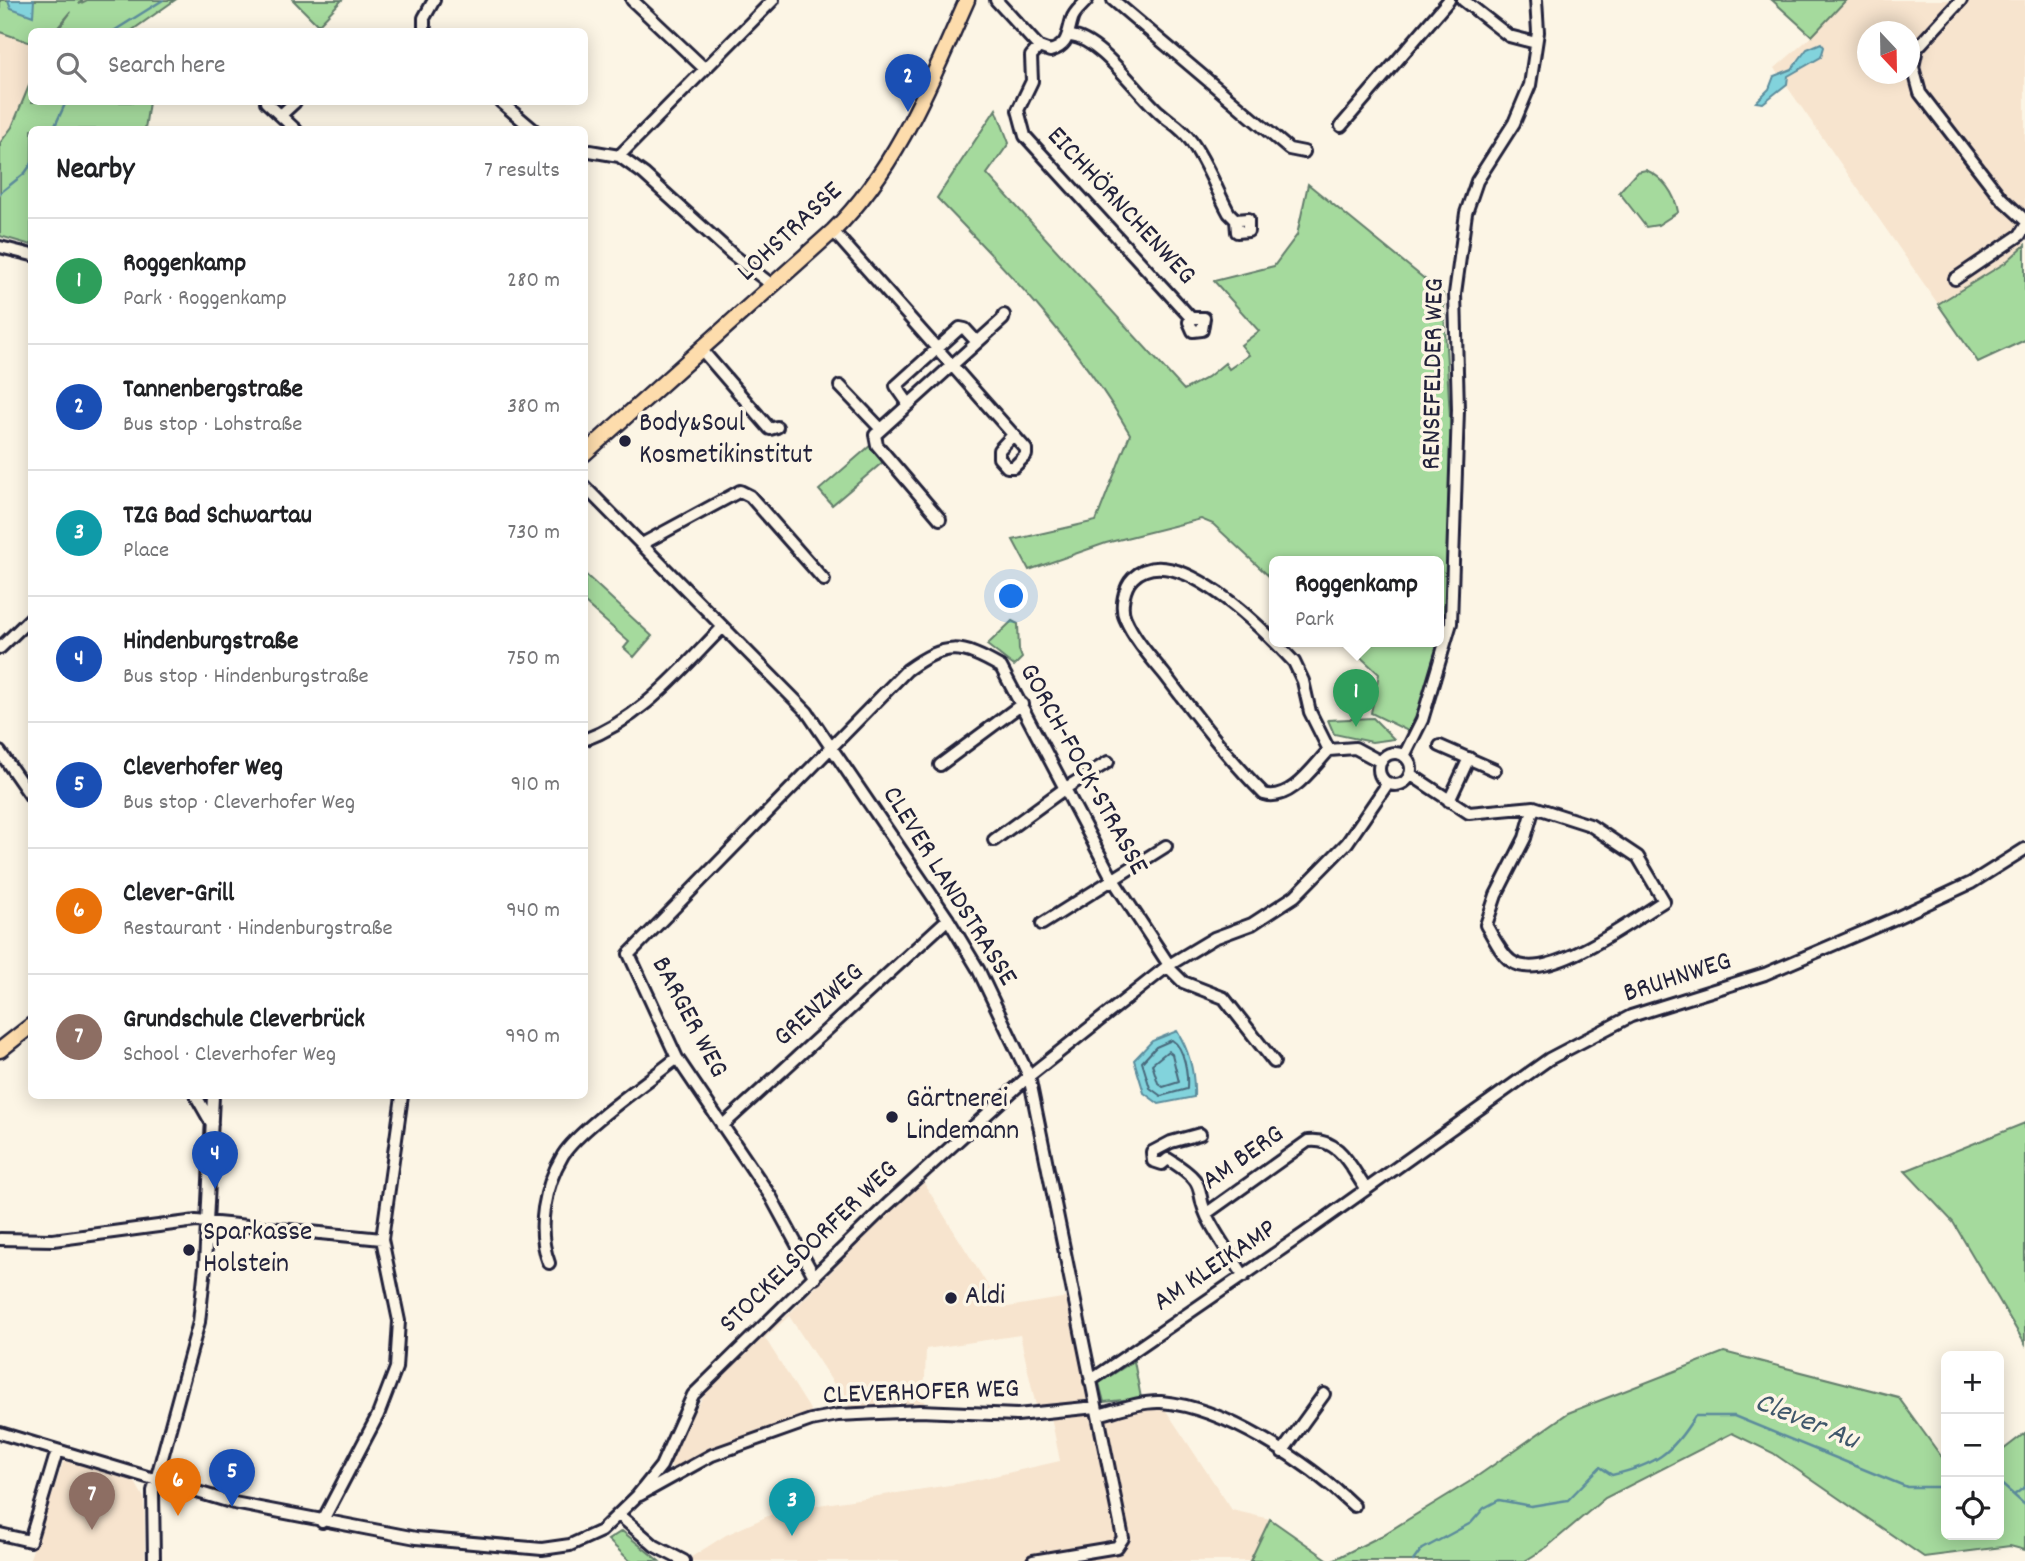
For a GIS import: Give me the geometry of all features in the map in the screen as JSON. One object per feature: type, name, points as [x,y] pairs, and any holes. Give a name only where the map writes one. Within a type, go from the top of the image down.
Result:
[{"type":"main road","name":"LOHSTRASSE","points":[[588,449],[833,231],[866,197],[894,151],[967,0]]},
{"type":"main road","points":[[0,1049],[28,1028]]},
{"type":"street","points":[[422,28],[424,18],[434,0]]},
{"type":"street","points":[[632,0],[705,69]]},
{"type":"street","points":[[619,156],[773,0]]},
{"type":"street","points":[[996,0],[1039,47],[1050,51],[1070,36],[1072,18],[1087,0]]},
{"type":"street","points":[[1113,0],[1289,149],[1304,152]]},
{"type":"street","points":[[1341,126],[1449,0]]},
{"type":"street","points":[[1463,0],[1509,36],[1536,43]]},
{"type":"street","name":"RENSEFELDER WEG","points":[[1444,646],[1451,623],[1458,410],[1455,294],[1466,214],[1477,181],[1523,104],[1530,85],[1536,43],[1536,0]]},
{"type":"street","points":[[1961,0],[1917,48],[1913,67],[1920,93],[2001,198],[2025,220]]},
{"type":"street","points":[[1070,36],[1082,37],[1125,74],[1160,113],[1177,123],[1200,156],[1229,214],[1236,220]]},
{"type":"street","name":"EICHHÖRNCHENWEG","points":[[1039,47],[1031,56],[1032,82],[1018,110],[1025,136],[1191,318]]},
{"type":"street","points":[[270,105],[292,126]]},
{"type":"street","points":[[282,114],[292,105]]},
{"type":"street","points":[[505,105],[529,126]]},
{"type":"street","points":[[588,151],[619,156],[644,174],[732,254],[772,285]]},
{"type":"street","points":[[1955,279],[2020,235],[2025,227]]},
{"type":"street","points":[[833,231],[1013,435]]},
{"type":"street","points":[[0,247],[28,254]]},
{"type":"street","points":[[940,519],[877,445],[875,435],[1003,319],[1004,315]]},
{"type":"street","points":[[908,403],[895,386],[937,348],[960,328],[965,329],[977,342]]},
{"type":"street","points":[[701,349],[770,429],[777,427]]},
{"type":"street","points":[[840,386],[880,428]]},
{"type":"street","name":"CLEVER LANDSTRASSE","points":[[588,490],[644,543],[807,712],[833,746],[948,919],[978,969],[1028,1076],[1123,1538],[1116,1547],[1033,1561]]},
{"type":"street","points":[[644,543],[740,491],[750,496],[824,580]]},
{"type":"street","points":[[1269,639],[1198,578],[1170,568],[1143,571],[1131,580],[1124,592],[1124,616],[1141,645],[1264,794],[1274,797],[1286,793],[1329,750],[1355,748],[1381,762]]},
{"type":"street","points":[[0,648],[28,621]]},
{"type":"street","points":[[588,738],[617,727],[636,714],[723,627]]},
{"type":"street","points":[[1278,647],[1294,662],[1303,681],[1310,712],[1329,750]]},
{"type":"street","name":"RENSEFELDER WEG","points":[[1404,756],[1422,720],[1444,647]]},
{"type":"street","name":"GORCH-FOCK-STRASSE","points":[[833,746],[906,670],[924,657],[950,649],[971,650],[1001,667],[1112,878],[1169,966]]},
{"type":"street","points":[[940,765],[1022,704]]},
{"type":"street","name":"BARGER WEG","points":[[815,1278],[771,1197],[677,1058],[629,954],[833,746]]},
{"type":"street","points":[[1440,746],[1495,770]]},
{"type":"street","points":[[0,752],[28,792]]},
{"type":"street","points":[[1389,755],[1404,756],[1411,768],[1410,774],[1398,785],[1388,783],[1381,776],[1381,762],[1389,755]]},
{"type":"street","points":[[1449,801],[1469,758]]},
{"type":"street","points":[[994,840],[1064,789],[1108,762]]},
{"type":"street","points":[[1410,774],[1469,813],[1482,814],[1517,806],[1534,807],[1590,825],[1638,856],[1664,901],[1574,954],[1542,967],[1530,967],[1508,959],[1486,925],[1486,917],[1525,838],[1534,807]]},
{"type":"street","name":"STOCKELSDORFER WEG","points":[[518,1548],[542,1549],[570,1545],[601,1531],[637,1496],[661,1466],[693,1395],[714,1371],[815,1278],[888,1204],[1028,1076],[1169,966],[1214,938],[1252,924],[1295,896],[1348,842],[1388,783]]},
{"type":"street","points":[[1042,924],[1166,846]]},
{"type":"street","name":"BRUHNWEG","points":[[1366,1189],[1524,1075],[1631,1016],[1765,974],[1934,901],[1971,883],[2025,849]]},
{"type":"street","name":"GRENZWEG","points":[[722,1126],[948,919]]},
{"type":"street","points":[[1169,966],[1183,982],[1224,998],[1274,1062]]},
{"type":"street","points":[[549,1264],[541,1225],[549,1189],[564,1154],[677,1058]]},
{"type":"street","points":[[199,1099],[212,1125]]},
{"type":"street","points":[[154,1561],[155,1480],[199,1322],[208,1222],[213,1099]]},
{"type":"street","points":[[322,1522],[379,1415],[396,1368],[399,1321],[382,1239],[402,1099]]},
{"type":"street","points":[[1200,1135],[1171,1142],[1166,1153],[1200,1183],[1209,1221],[1244,1276]]},
{"type":"street","name":"AM BERG","points":[[1207,1213],[1308,1141],[1321,1139],[1335,1144],[1366,1189]]},
{"type":"street","name":"AM KLEIKAMP","points":[[1090,1381],[1366,1189]]},
{"type":"street","points":[[0,1239],[53,1240],[208,1222],[382,1239]]},
{"type":"street","points":[[1282,1452],[1324,1394]]},
{"type":"street","name":"CLEVERHOFER WEG","points":[[637,1496],[712,1455],[811,1420],[838,1415],[920,1411],[1017,1415],[1097,1411],[1160,1402],[1200,1410],[1242,1428],[1302,1463],[1354,1506]]},
{"type":"street","points":[[0,1433],[234,1503],[416,1538],[518,1548],[517,1561]]},
{"type":"street","points":[[0,1534],[30,1541],[57,1451]]},
{"type":"street","points":[[619,1515],[655,1546],[684,1561]]},
{"type":"shaded area","points":[[0,0],[87,0],[77,5],[59,28],[28,28],[28,88],[12,128],[0,143]]},
{"type":"shaded area","points":[[1846,0],[2025,0],[2025,245],[2005,263],[1938,304],[1786,85],[1788,76],[1821,57],[1797,59],[1792,69],[1779,74],[1775,68],[1812,36]]},
{"type":"shaded area","points":[[922,1180],[1002,1308],[1068,1297],[1090,1413],[1163,1406],[1232,1510],[1270,1519],[1250,1561],[685,1561],[726,1535],[779,1511],[963,1483],[1060,1461],[1049,1407],[1036,1406],[1020,1335],[926,1349],[924,1407],[851,1410],[789,1316],[765,1338],[814,1416],[779,1424],[710,1451],[674,1471],[670,1465],[689,1419],[711,1385],[793,1310]]},
{"type":"shaded area","points":[[64,1460],[135,1482],[144,1498],[145,1561],[29,1561]]},
{"type":"green space","points":[[0,0],[82,0],[79,4],[87,0],[175,0],[135,28],[59,28],[71,12],[58,28],[28,28],[28,42],[0,32]]},
{"type":"green space","points":[[293,0],[342,0],[318,25]]},
{"type":"green space","points":[[1772,0],[1846,0],[1812,36]]},
{"type":"green space","points":[[28,88],[28,105],[149,105],[145,126],[28,126],[28,244],[0,236],[0,143],[12,127]]},
{"type":"green space","points":[[996,109],[1009,143],[987,174],[1184,390],[1208,377],[1225,363],[1229,369],[1249,355],[1241,345],[1259,331],[1214,281],[1274,266],[1297,235],[1308,184],[1443,294],[1457,541],[1444,638],[1444,556],[1269,556],[1269,576],[1213,524],[1201,519],[1106,543],[1029,570],[1013,540],[1096,521],[1130,434],[1110,401],[1065,339],[1016,281],[937,198]]},
{"type":"green space","points":[[1646,170],[1658,177],[1667,187],[1678,212],[1658,225],[1646,227],[1619,192],[1637,172]]},
{"type":"green space","points":[[2025,245],[2025,340],[1978,362],[1938,304],[2005,263]]},
{"type":"green space","points":[[871,445],[884,461],[832,505],[819,490]]},
{"type":"green space","points":[[588,577],[652,636],[634,657],[624,648],[629,642],[588,606]]},
{"type":"green space","points":[[1012,621],[1018,624],[1022,658],[1014,666],[987,645]]},
{"type":"green space","points":[[1350,647],[1443,647],[1440,668],[1414,734],[1371,713],[1379,674]]},
{"type":"green space","points":[[1373,718],[1394,739],[1372,742],[1334,734],[1328,720]]},
{"type":"green space","points":[[2025,1123],[2025,1344],[1953,1222],[1905,1171]]},
{"type":"green space","points":[[1724,1352],[1898,1397],[1941,1456],[1941,1540],[2004,1540],[2004,1449],[2025,1433],[2025,1550],[2010,1546],[1924,1557],[1773,1453],[1732,1433],[1605,1498],[1547,1547],[1525,1561],[1331,1561],[1381,1536],[1469,1482],[1568,1413]]},
{"type":"green space","points":[[1134,1361],[1141,1398],[1104,1402],[1099,1383]]},
{"type":"green space","points":[[1270,1519],[1330,1561],[1250,1561]]},
{"type":"green space","points":[[622,1531],[659,1561],[630,1561],[608,1540]]},
{"type":"water","points":[[8,0],[34,0],[33,16],[11,8]]},
{"type":"water","points":[[1821,43],[1824,47],[1821,57],[1788,76],[1787,84],[1763,103],[1756,102],[1769,89],[1774,76],[1792,69],[1807,49]]},
{"type":"water","points":[[1177,1031],[1191,1063],[1194,1097],[1159,1104],[1144,1093],[1134,1060],[1152,1041]]},
{"type":"waterway","points":[[118,28],[163,0]]},
{"type":"waterway","points":[[55,126],[65,105]]},
{"type":"waterway","points":[[0,193],[28,169]]},
{"type":"waterway","name":"Clever Au","points":[[1413,1561],[1421,1550],[1471,1523],[1484,1508],[1499,1500],[1531,1506],[1568,1500],[1600,1467],[1612,1475],[1651,1462],[1670,1449],[1695,1416],[1734,1416],[1907,1487],[1941,1487]]},
{"type":"waterway","name":"Clever Au","points":[[2004,1486],[2025,1505]]},
{"type":"waterway","points":[[2014,1495],[2025,1487]]},
{"type":"place","name":"Tannenbergstraße","points":[[908,112]]},
{"type":"place","name":"Body&Soul Kosmetikinstitut","points":[[625,441]]},
{"type":"place","name":"Roggenkamp","points":[[1356,727]]},
{"type":"place","name":"Gärtnerei Lindemann","points":[[892,1117]]},
{"type":"place","name":"Hindenburgstraße","points":[[215,1189]]},
{"type":"place","name":"Sparkasse Holstein","points":[[189,1250]]},
{"type":"place","name":"Aldi","points":[[951,1298]]},
{"type":"place","name":"Cleverhofer Weg","points":[[232,1507]]},
{"type":"place","name":"Clever-Grill","points":[[178,1516]]},
{"type":"place","name":"Grundschule Cleverbrück","points":[[92,1530]]},
{"type":"place","name":"TZG Bad Schwartau","points":[[792,1536]]}]
